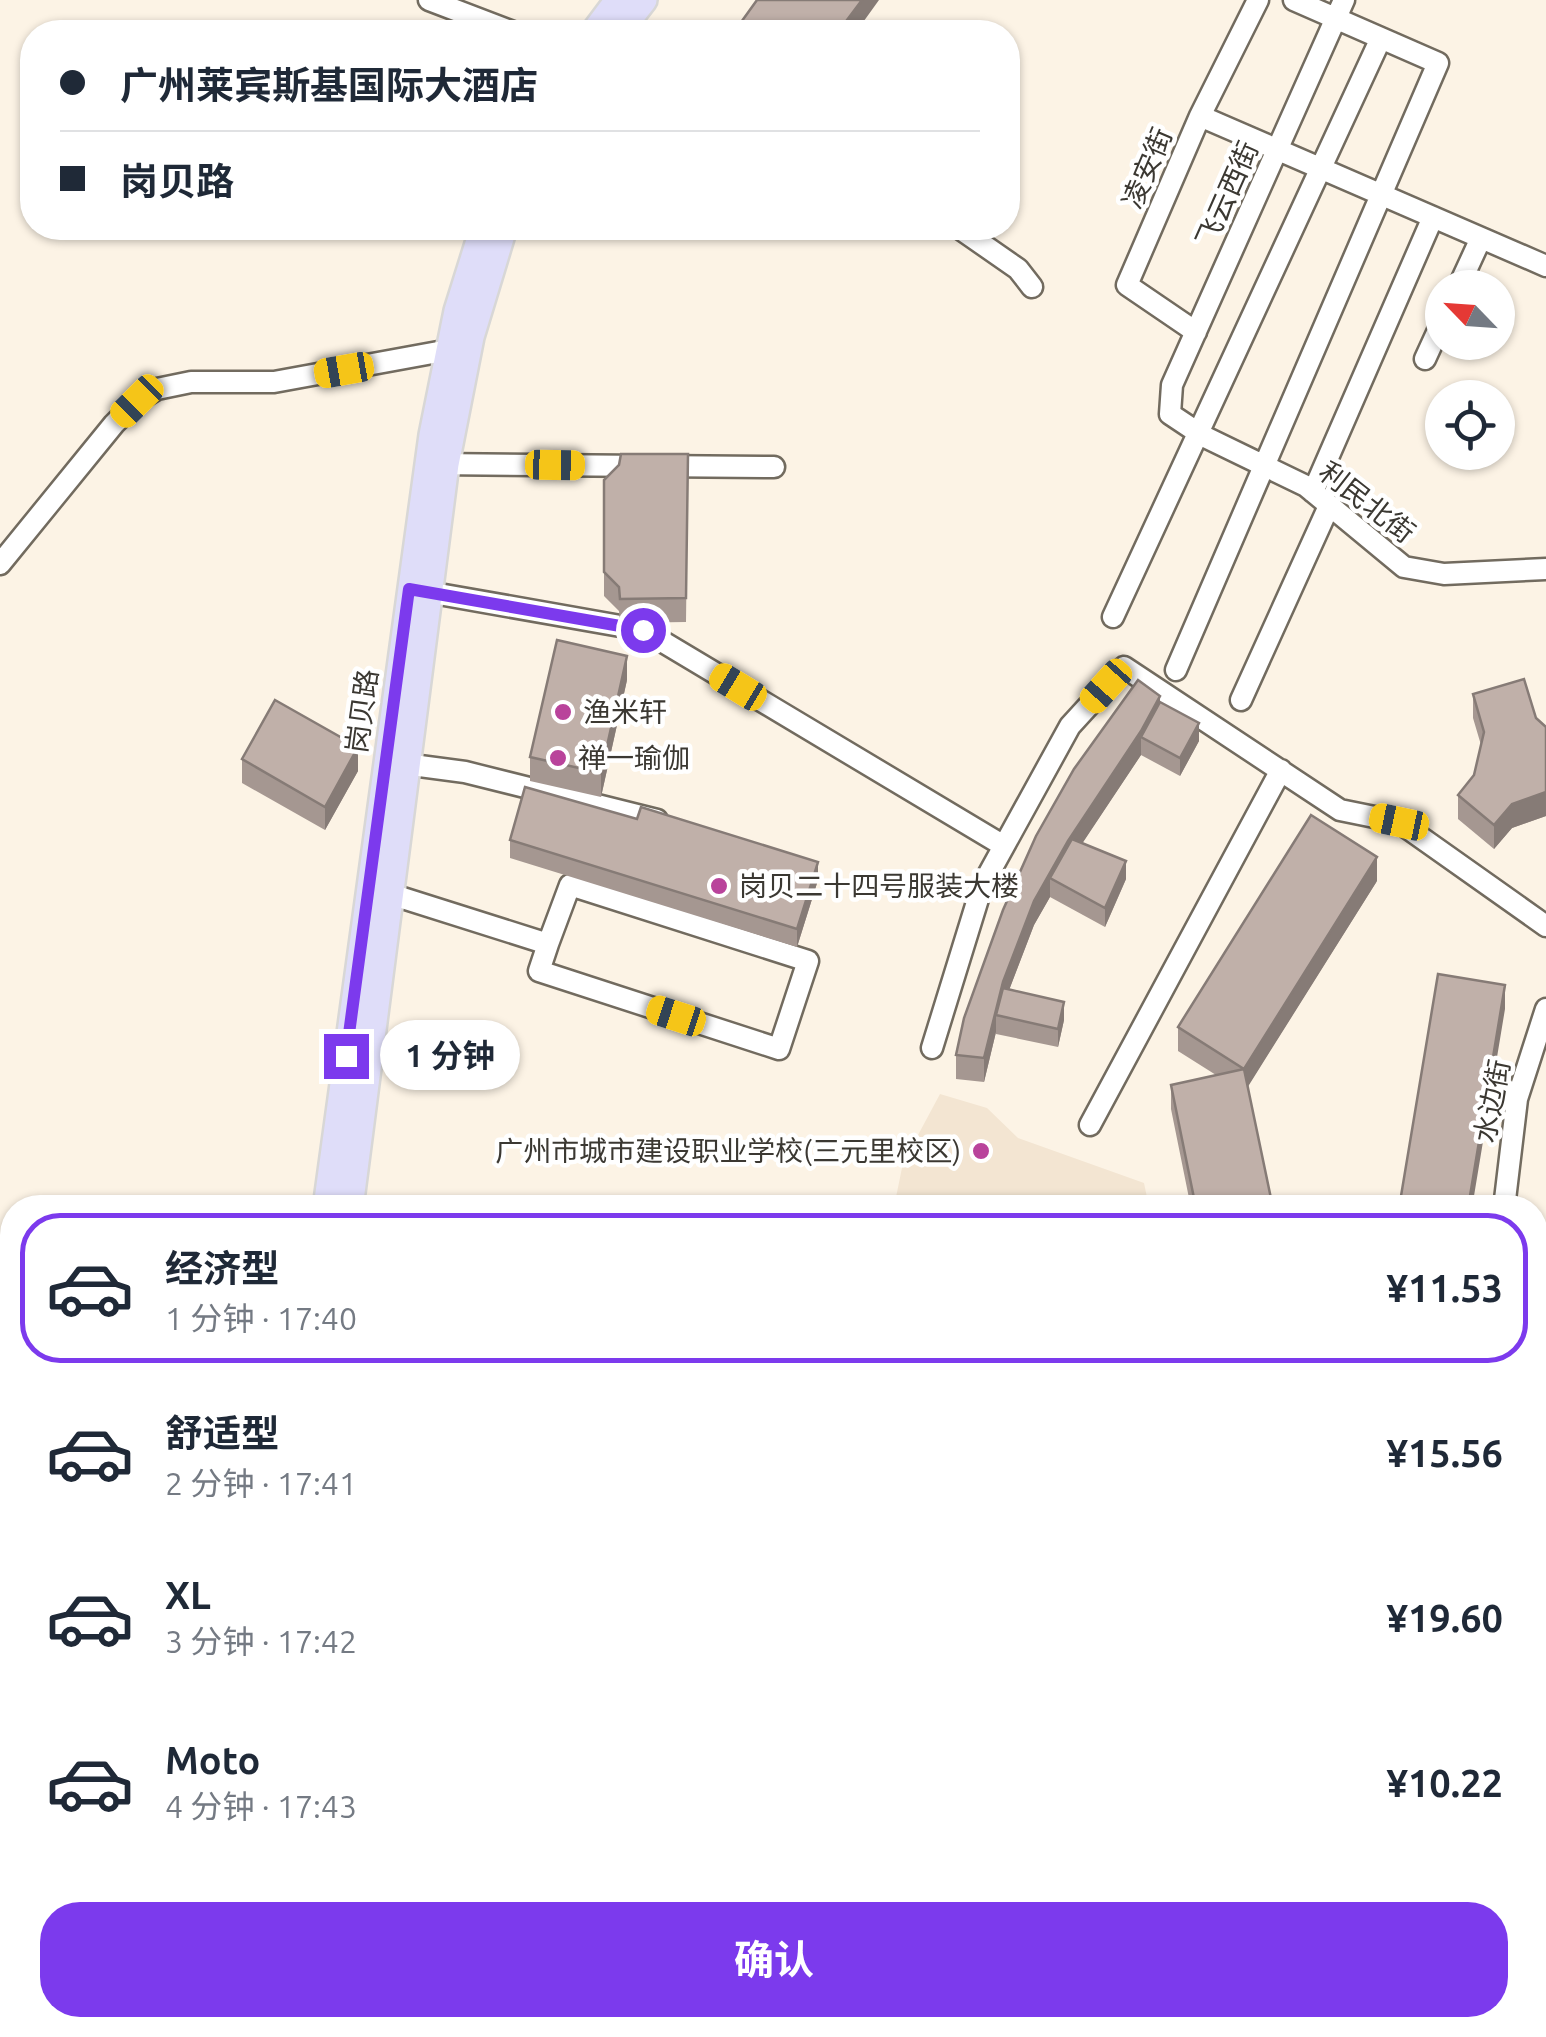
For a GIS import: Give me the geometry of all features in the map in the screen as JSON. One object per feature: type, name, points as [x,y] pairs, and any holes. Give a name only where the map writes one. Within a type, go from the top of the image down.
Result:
[{"type":"main road","points":[[628,20],[644,0]]},
{"type":"main road","name":"岗贝路","points":[[328,1195],[437,464],[481,240]]},
{"type":"main road","name":"岗贝路","points":[[458,349],[499,240]]},
{"type":"main road","name":"岗贝路","points":[[352,1195],[390,894],[395,763]]},
{"type":"street","points":[[429,0],[482,20]]},
{"type":"street","points":[[1176,670],[1438,63],[1381,38],[1340,9],[1294,0]]},
{"type":"street","name":"凌安街","points":[[1196,332],[1126,285],[1253,1]]},
{"type":"street","name":"飞云西街","points":[[1170,414],[1172,385],[1340,9]]},
{"type":"street","points":[[1113,617],[1381,38]]},
{"type":"street","points":[[1200,116],[1546,266]]},
{"type":"street","points":[[1242,700],[1433,217]]},
{"type":"street","points":[[1466,270],[1481,238]]},
{"type":"street","points":[[977,240],[1018,268],[1032,287]]},
{"type":"street","points":[[0,564],[114,424],[157,388],[191,382],[274,382],[458,349]]},
{"type":"street","name":"利民北街","points":[[1170,414],[1321,499],[1404,567],[1444,574],[1546,568]]},
{"type":"street","points":[[437,464],[774,467]]},
{"type":"street","points":[[419,591],[643,630],[1004,846]]},
{"type":"street","points":[[932,1048],[982,886],[1070,726],[1124,666],[1340,810],[1399,822],[1546,926]]},
{"type":"street","points":[[395,763],[465,772],[658,820]]},
{"type":"street","points":[[1090,1125],[1281,770]]},
{"type":"street","points":[[570,885],[808,961],[779,1049],[538,971],[548,944],[570,885]]},
{"type":"street","points":[[390,894],[548,944]]},
{"type":"street","name":"水边街","points":[[1506,1195],[1517,1099],[1546,1009]]},
{"type":"shaded area","name":"广州市城市建设职业学校(三元里校区)","points":[[940,1094],[987,1108],[1018,1138],[1144,1183],[1146,1195],[896,1195],[903,1163]]},
{"type":"building","points":[[757,0],[862,0],[847,20],[743,20]]},
{"type":"building","points":[[621,454],[688,454],[686,598],[620,599],[619,587],[604,572],[604,480],[619,465]]},
{"type":"building","points":[[557,640],[627,656],[601,773],[530,757]]},
{"type":"building","points":[[1524,679],[1536,718],[1546,727],[1546,792],[1512,804],[1494,825],[1458,795],[1474,775],[1484,732],[1473,694]]},
{"type":"building","points":[[1138,680],[1160,696],[1034,901],[1003,982],[984,1058],[956,1055],[964,1018],[1003,910],[1036,836],[1074,769]]},
{"type":"building","points":[[275,700],[358,747],[325,807],[242,759]]},
{"type":"building","points":[[1160,702],[1199,723],[1180,758],[1141,737]]},
{"type":"building","points":[[525,787],[637,819],[641,807],[818,862],[797,929],[510,840]]},
{"type":"building","points":[[1311,815],[1377,857],[1244,1069],[1178,1027]]},
{"type":"building","points":[[1072,839],[1126,861],[1105,908],[1050,878]]},
{"type":"building","points":[[1438,974],[1505,985],[1470,1195],[1401,1195]]},
{"type":"building","points":[[1003,988],[1064,1002],[1058,1029],[996,1015]]},
{"type":"building","points":[[1244,1069],[1270,1195],[1193,1195],[1171,1085]]},
{"type":"place","name":"渔米轩","points":[[563,712]]},
{"type":"place","name":"禅一瑜伽","points":[[558,758]]},
{"type":"place","name":"岗贝二十四号服装大楼","points":[[719,886]]},
{"type":"place","name":"广州市城市建设职业学校(三元里校区)","points":[[981,1151]]},
{"type":"route","points":[[346,1056],[409,589],[643,630]]}]
